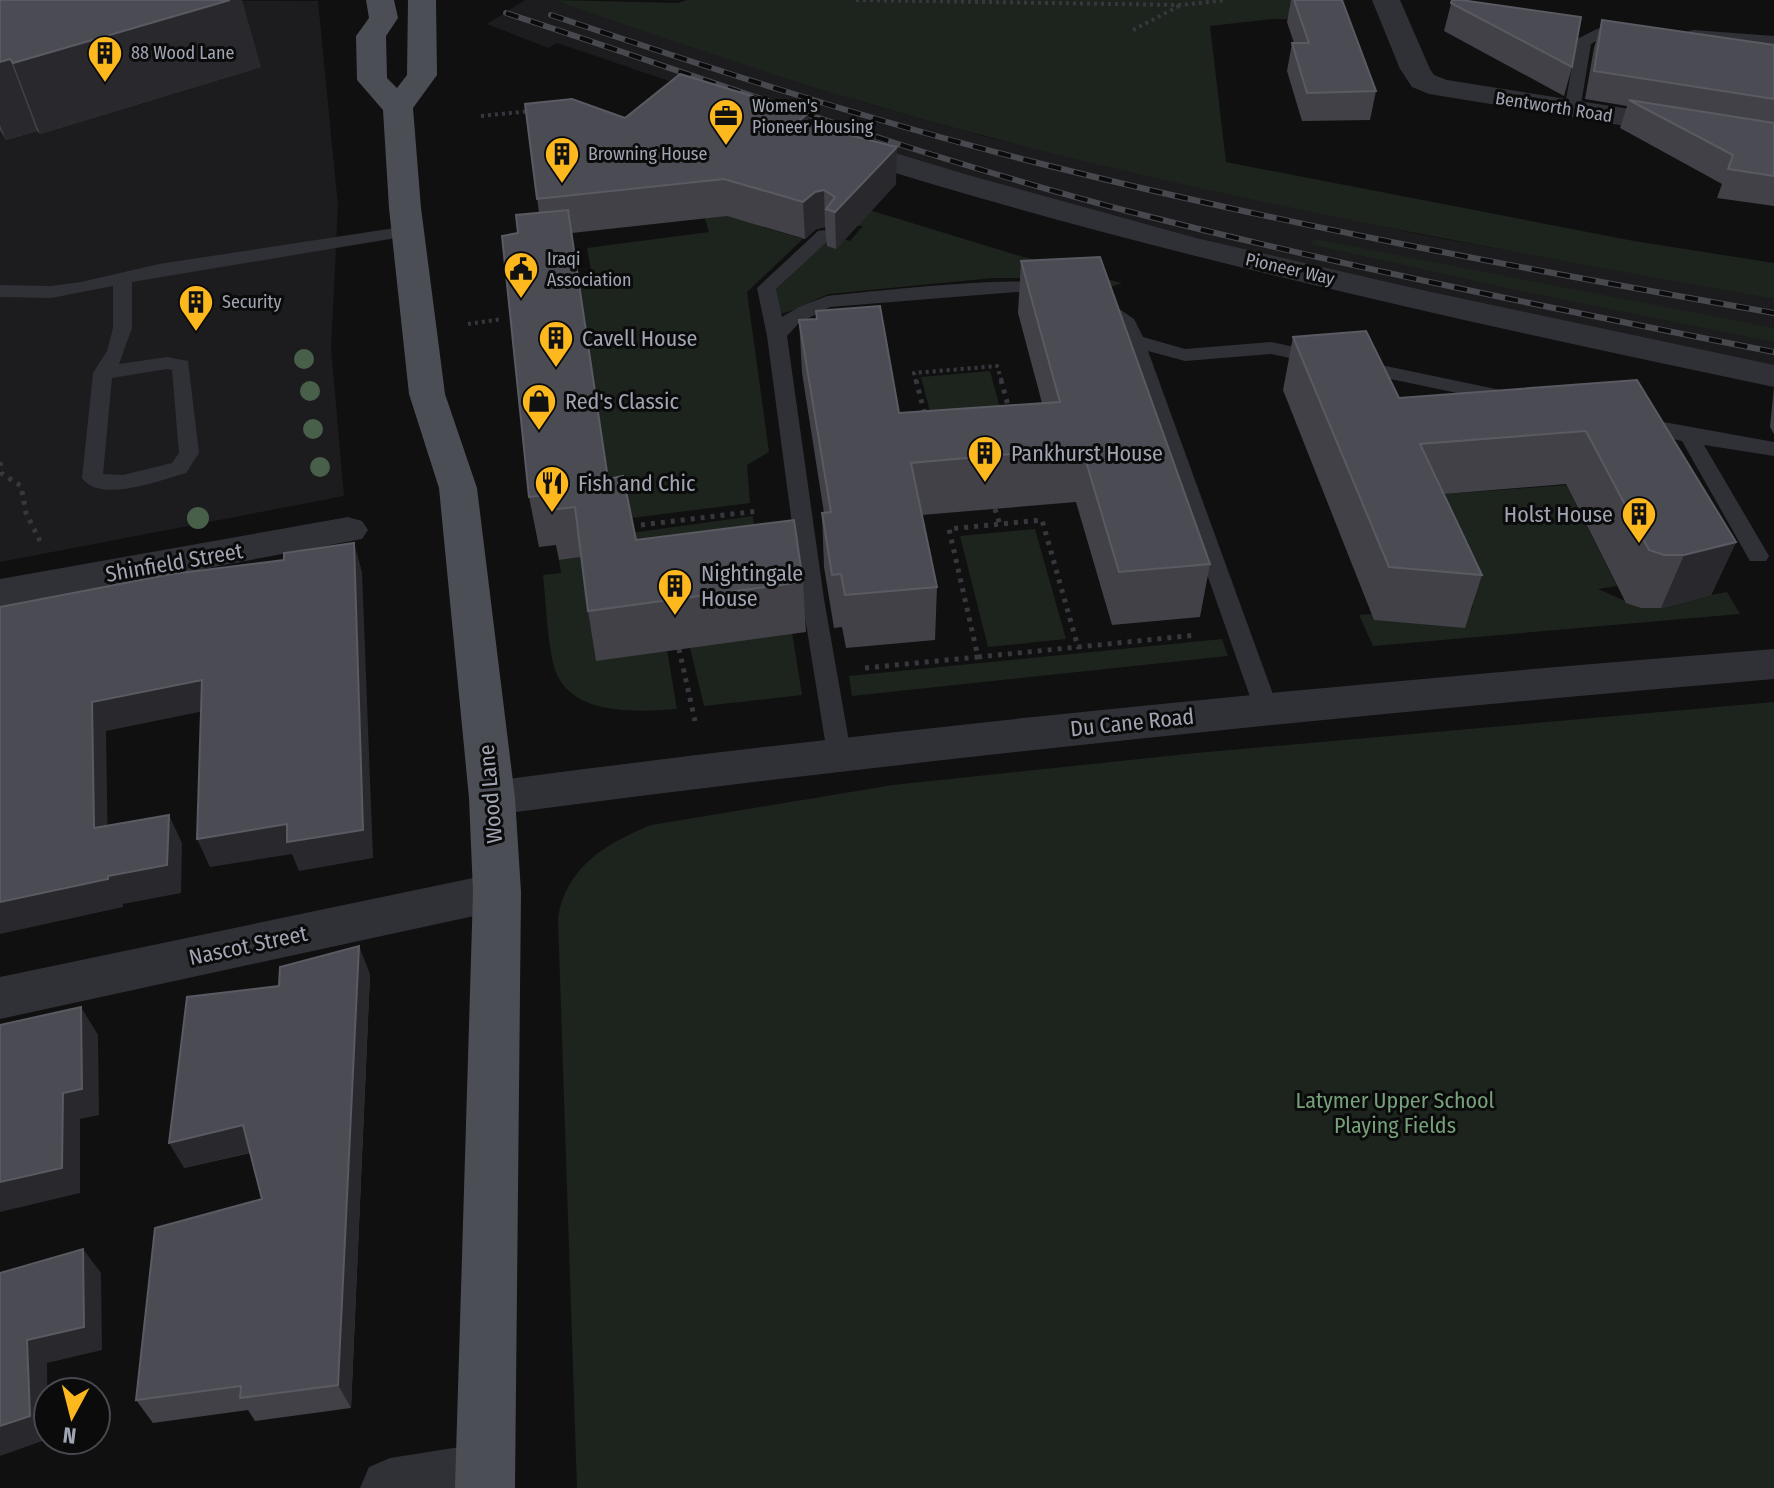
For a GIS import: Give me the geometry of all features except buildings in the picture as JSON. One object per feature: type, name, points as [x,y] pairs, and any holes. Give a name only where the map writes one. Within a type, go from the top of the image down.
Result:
[{"type":"main road","points":[[380,0],[384,18],[362,26],[372,80],[398,108],[422,75],[428,4]]},
{"type":"main road","name":"Wood Lane","points":[[398,108],[408,231],[427,394],[458,488],[492,798],[497,892],[485,1480]]},
{"type":"street","name":"Bentworth Road","points":[[1386,0],[1423,81],[1440,88],[1774,141]]},
{"type":"street","name":"Pioneer Way","points":[[813,137],[928,175],[1148,236],[1488,315],[1774,376]]},
{"type":"street","name":"Shinfield Street","points":[[0,593],[348,530]]},
{"type":"street","name":"Du Cane Road","points":[[492,798],[839,753],[1266,708],[1774,664]]},
{"type":"street","name":"Nascot Street","points":[[0,998],[497,892]]},
{"type":"street","points":[[390,1488],[485,1480]]},
{"type":"lane","points":[[1572,110],[1583,42],[1611,31],[1638,31]]},
{"type":"lane","points":[[1668,34],[1774,41]]},
{"type":"lane","points":[[0,291],[51,292],[408,231]]},
{"type":"lane","points":[[824,235],[766,288],[777,336],[799,506],[839,753]]},
{"type":"lane","points":[[103,373],[167,363],[181,365],[189,453],[179,468],[115,483],[101,483],[92,478],[103,373],[113,361],[126,321],[122,278]]},
{"type":"lane","points":[[777,336],[784,323],[827,302],[1016,286],[1053,288],[1089,296],[1110,307],[1127,323],[1135,341],[1266,708]]},
{"type":"lane","points":[[1135,341],[1185,355],[1271,348],[1534,403]]},
{"type":"lane","points":[[1612,419],[1689,436],[1774,449]]},
{"type":"lane","points":[[1689,436],[1758,556]]},
{"type":"path","points":[[856,0],[1181,5],[1226,0]]},
{"type":"path","points":[[1133,30],[1181,5]]},
{"type":"path","points":[[481,116],[540,110]]},
{"type":"path","points":[[465,325],[502,319]]},
{"type":"path","points":[[928,428],[914,373],[997,366],[1012,421]]},
{"type":"path","points":[[0,462],[1,473],[21,486],[26,513],[42,544],[44,585]]},
{"type":"path","points":[[641,525],[799,506]]},
{"type":"path","points":[[995,509],[1000,525]]},
{"type":"path","points":[[978,657],[949,529],[1042,520],[1078,647]]},
{"type":"path","points":[[826,672],[1238,631]]},
{"type":"path","points":[[679,649],[695,721]]},
{"type":"shaded area","points":[[0,0],[318,1],[338,206],[331,348],[344,496],[0,562]]},
{"type":"shaded area","points":[[525,0],[555,0],[865,103],[987,137],[1417,234],[1774,299],[1774,368],[1676,350],[1173,234],[1025,195],[810,129],[557,43],[548,48],[487,24]]},
{"type":"green space","points":[[555,0],[678,3],[687,0],[1315,0],[1324,19],[1273,19],[1210,26],[1226,162],[1634,241],[1774,263],[1774,299],[1380,226],[1086,162],[825,90]]},
{"type":"green space","points":[[699,199],[863,208],[1020,256],[1122,283],[1096,292],[1022,278],[993,278],[829,294],[797,309],[779,313],[774,291],[832,236],[850,241],[863,226],[763,227],[803,239],[747,292],[769,452],[747,465],[750,503],[615,520],[578,277],[592,275],[587,248],[709,232]]},
{"type":"green space","points":[[1314,239],[1774,328],[1774,342],[1310,244]]},
{"type":"green space","points":[[990,371],[1006,430],[936,436],[921,377]]},
{"type":"green space","points":[[1566,485],[1617,586],[1598,589],[1641,608],[1727,592],[1740,614],[1373,646],[1359,615],[1372,614],[1375,620],[1448,625],[1472,610],[1474,598],[1406,497]]},
{"type":"green space","points":[[753,516],[755,533],[776,532],[802,695],[704,706],[690,648],[667,650],[677,709],[642,711],[604,707],[587,702],[560,681],[553,663],[543,575],[561,573],[559,560],[634,550],[631,533]]},
{"type":"green space","points":[[1035,529],[1066,639],[988,647],[960,536]]},
{"type":"green space","points":[[1222,639],[1228,656],[852,696],[849,676]]},
{"type":"green space","name":"Latymer Upper School Playing Fields","points":[[1774,702],[1774,1488],[577,1488],[558,918],[570,884],[579,871],[604,849],[651,825],[893,785],[1196,753]]},
{"type":"railway","points":[[506,13],[897,144],[1135,213],[1373,270],[1774,352]]},
{"type":"railway","points":[[551,15],[849,111],[1122,184],[1400,244],[1774,313]]},
{"type":"place","name":"88 Wood Lane","points":[[105,84]]},
{"type":"place","name":"Women's Pioneer Housing","points":[[726,147]]},
{"type":"place","name":"Browning House","points":[[562,185]]},
{"type":"place","name":"Iraqi Association","points":[[521,300]]},
{"type":"place","name":"Security","points":[[196,333]]},
{"type":"place","name":"Cavell House","points":[[556,369]]},
{"type":"place","name":"Red's Classic","points":[[539,432]]},
{"type":"place","name":"Pankhurst House","points":[[985,484]]},
{"type":"place","name":"Fish and Chic","points":[[552,514]]},
{"type":"place","name":"Holst House","points":[[1639,545]]},
{"type":"place","name":"Nightingale House","points":[[675,617]]}]
